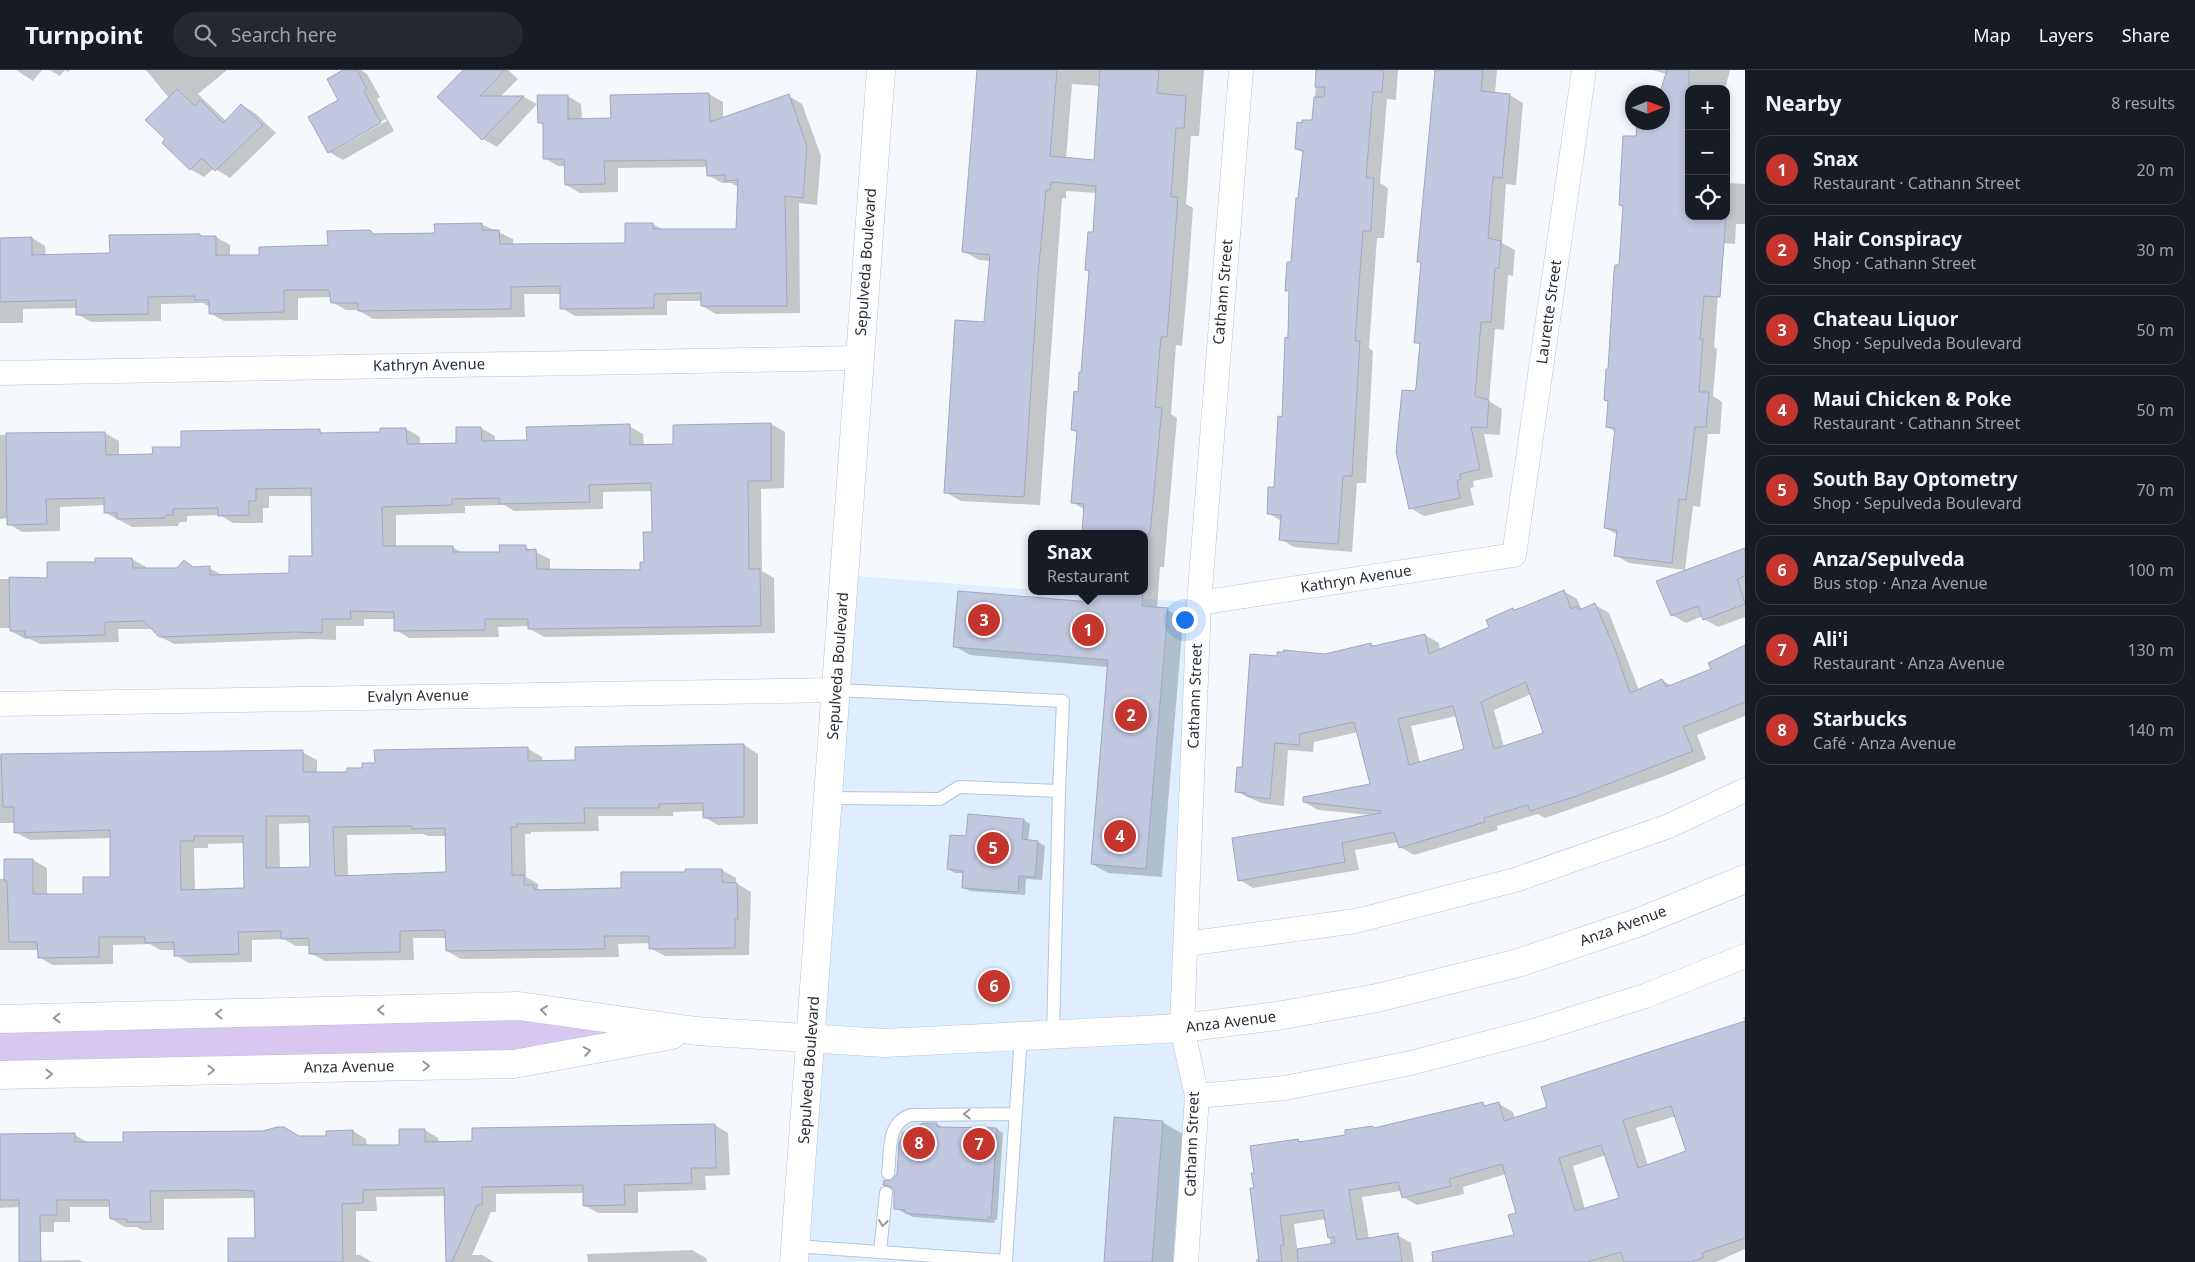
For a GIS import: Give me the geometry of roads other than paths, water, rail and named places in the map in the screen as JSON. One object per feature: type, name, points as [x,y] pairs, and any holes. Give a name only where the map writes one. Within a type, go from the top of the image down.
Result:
[{"type":"main road","name":"Sepulveda Boulevard","points":[[794,1254],[812,1038],[881,70]]},
{"type":"main road","name":"Anza Avenue","points":[[0,1019],[519,1006],[696,1031],[885,1043],[1182,1028],[1277,1016],[1376,998],[1518,963],[1637,923],[1745,879]]},
{"type":"main road","name":"Anza Avenue","points":[[0,1075],[514,1064],[696,1031]]},
{"type":"street","name":"Cathann Street","points":[[1186,1262],[1197,1096],[1182,1028],[1199,603],[1241,70]]},
{"type":"street","name":"Laurette Street","points":[[1514,555],[1584,70]]},
{"type":"street","name":"Kathryn Avenue","points":[[0,373],[859,358]]},
{"type":"street","name":"Kathryn Avenue","points":[[1199,603],[1514,555]]},
{"type":"street","name":"Evalyn Avenue","points":[[0,704],[837,690]]},
{"type":"street","points":[[1186,944],[1356,921],[1515,880],[1669,826],[1745,790]]},
{"type":"street","points":[[1197,1096],[1284,1088],[1411,1063],[1537,1030],[1645,996],[1745,956]]},
{"type":"lane","points":[[837,690],[1063,701],[1053,1034]]},
{"type":"lane","points":[[828,798],[940,799],[959,787],[1059,791]]},
{"type":"lane","points":[[794,1254],[880,1252],[1006,1261],[1021,1035]]},
{"type":"lane","points":[[888,1173],[893,1128],[903,1117],[911,1115],[1016,1114]]},
{"type":"lane","points":[[880,1252],[886,1194]]},
{"type":"place","name":"Chateau Liquor","points":[[984,620]]},
{"type":"place","name":"Snax","points":[[1088,630]]},
{"type":"place","name":"Hair Conspiracy","points":[[1131,715]]},
{"type":"place","name":"Maui Chicken & Poke","points":[[1120,836]]},
{"type":"place","name":"South Bay Optometry","points":[[993,848]]},
{"type":"place","name":"Anza/Sepulveda","points":[[994,986]]},
{"type":"place","name":"Starbucks","points":[[919,1143]]},
{"type":"place","name":"Ali'i","points":[[979,1144]]}]
